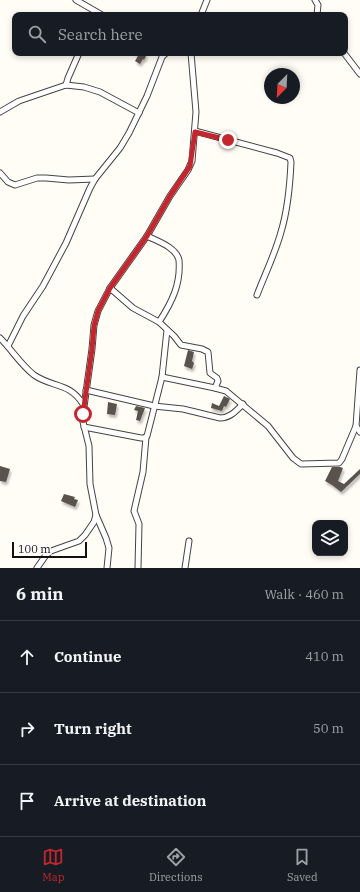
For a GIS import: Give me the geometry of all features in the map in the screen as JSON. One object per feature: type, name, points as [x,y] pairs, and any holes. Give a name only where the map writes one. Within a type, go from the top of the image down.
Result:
[{"type":"street","points":[[76,0],[96,12]]},
{"type":"street","points":[[202,12],[207,0]]},
{"type":"street","points":[[315,0],[318,5],[317,12]]},
{"type":"street","points":[[66,85],[79,56]]},
{"type":"street","points":[[8,346],[23,316],[43,286],[66,243],[95,179],[120,148],[139,113],[161,56]]},
{"type":"street","points":[[107,568],[109,548],[96,515],[90,484],[89,446],[84,427],[83,414],[83,404],[92,349],[95,318],[100,304],[110,288],[147,236],[170,196],[190,166],[195,132],[196,112],[191,56]]},
{"type":"street","points":[[346,56],[360,74]]},
{"type":"street","points":[[0,112],[19,101],[66,85],[84,87],[100,92],[139,113]]},
{"type":"street","points":[[195,132],[277,153],[290,158],[290,186],[285,217],[278,243],[257,295]]},
{"type":"street","points":[[0,173],[8,182],[14,185],[37,178],[69,180],[95,179]]},
{"type":"street","points":[[147,236],[172,250],[179,257],[177,290],[159,322]]},
{"type":"street","points":[[110,288],[133,308],[159,322],[181,345],[202,349],[208,352],[210,374],[218,379],[215,388]]},
{"type":"street","points":[[138,568],[139,524],[134,511],[143,472],[146,437],[162,377],[167,330]]},
{"type":"street","points":[[0,338],[28,370],[44,380],[70,390],[79,397],[83,404]]},
{"type":"street","points":[[162,377],[226,391],[268,426],[293,458],[301,464],[339,463],[356,426],[360,370]]},
{"type":"street","points":[[86,390],[154,406],[183,409],[220,418],[226,418],[243,404]]},
{"type":"street","points":[[356,426],[360,432]]},
{"type":"street","points":[[84,427],[141,438],[146,437]]},
{"type":"street","points":[[38,568],[46,555],[51,551],[72,544],[86,535],[94,522],[96,515]]},
{"type":"street","points":[[185,568],[189,541]]},
{"type":"building","points":[[138,56],[146,56],[140,64],[135,61]]},
{"type":"building","points":[[188,350],[194,352],[192,361],[194,363],[192,369],[184,366]]},
{"type":"building","points":[[224,396],[230,399],[222,411],[211,408],[212,403],[219,406]]},
{"type":"building","points":[[108,402],[117,404],[115,415],[107,414]]},
{"type":"building","points":[[136,406],[145,408],[140,421],[136,420],[138,411],[134,410]]},
{"type":"building","points":[[0,466],[10,469],[6,482],[0,481]]},
{"type":"building","points":[[332,467],[343,468],[338,481],[344,484],[360,469],[360,474],[341,492],[325,481]]},
{"type":"building","points":[[64,494],[75,497],[74,499],[78,500],[75,507],[61,501]]},
{"type":"route","points":[[83,414],[83,404],[90,369],[95,318],[100,304],[147,236],[155,220],[190,166],[192,161],[195,132],[228,140]]}]
